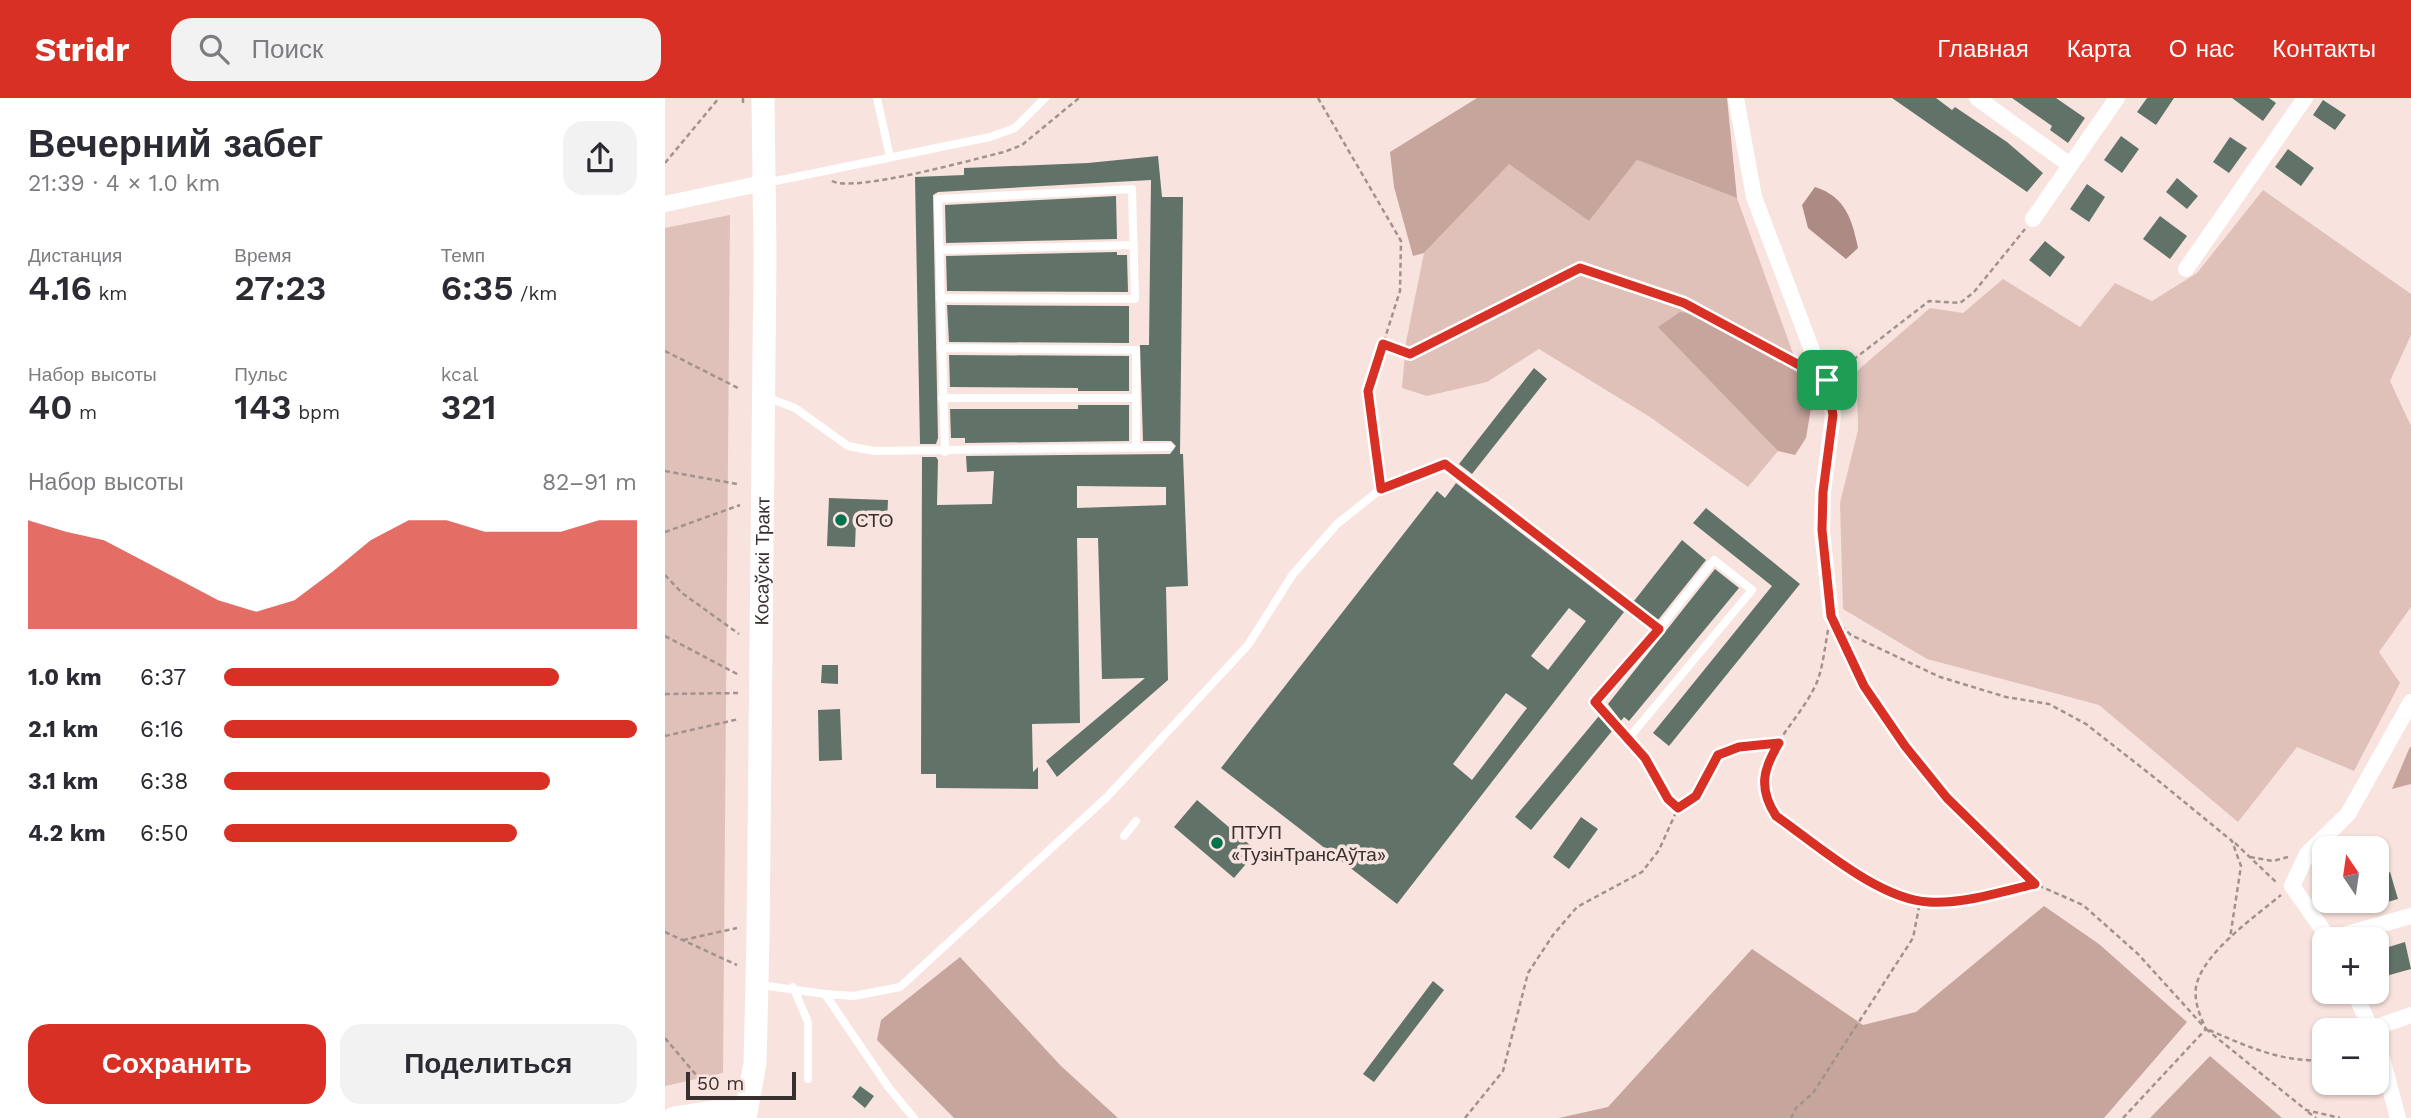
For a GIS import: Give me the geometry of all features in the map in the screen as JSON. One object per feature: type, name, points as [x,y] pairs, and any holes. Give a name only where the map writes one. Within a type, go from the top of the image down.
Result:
[{"type":"main road","name":"Косаўскі Тракт","points":[[746,1115],[755,1063],[758,939],[764,397],[763,98]]},
{"type":"main road","points":[[674,1118],[713,1112],[746,1115]]},
{"type":"street","points":[[1736,98],[1754,197],[1813,353],[1827,380],[1833,415],[1823,492],[1822,530],[1831,616]]},
{"type":"street","points":[[1977,98],[2070,165]]},
{"type":"street","points":[[2033,219],[2117,98]]},
{"type":"street","points":[[2186,269],[2305,98]]},
{"type":"street","points":[[665,204],[764,183]]},
{"type":"street","points":[[2321,927],[2292,886],[2307,854],[2348,814],[2411,702]]},
{"type":"street","points":[[2372,927],[2411,916]]},
{"type":"street","points":[[2389,1025],[2411,1015]]},
{"type":"street","points":[[2389,1087],[2398,1118]]},
{"type":"lane","points":[[877,98],[890,157]]},
{"type":"lane","points":[[764,183],[990,137],[1015,128],[1045,98]]},
{"type":"lane","points":[[940,298],[1135,299],[1132,189],[938,199],[942,398],[945,452]]},
{"type":"lane","points":[[940,250],[1134,245]]},
{"type":"lane","points":[[941,348],[1136,350],[1136,448]]},
{"type":"lane","points":[[764,397],[796,408],[848,446],[874,451],[1170,447]]},
{"type":"lane","points":[[942,398],[1135,398]]},
{"type":"lane","points":[[757,984],[854,996],[900,987],[1107,797],[1248,645],[1293,574],[1319,544],[1337,524],[1381,489],[1445,464],[1659,629]]},
{"type":"lane","points":[[1714,560],[1752,590],[1628,739],[1595,702],[1659,629],[1714,560]]},
{"type":"lane","points":[[1123,836],[1136,821]]},
{"type":"lane","points":[[793,987],[808,1023],[808,1079]]},
{"type":"lane","points":[[825,994],[889,1088],[914,1118]]},
{"type":"path","points":[[665,163],[719,98]]},
{"type":"path","points":[[743,98],[743,110]]},
{"type":"path","points":[[1318,98],[1401,241],[1400,291],[1368,391],[1381,489]]},
{"type":"path","points":[[1383,344],[1410,354],[1580,268],[1684,303],[1827,380],[1929,301],[1961,303],[1974,292],[2033,219]]},
{"type":"path","points":[[665,351],[740,389]]},
{"type":"path","points":[[665,471],[737,484]]},
{"type":"path","points":[[665,532],[740,505]]},
{"type":"path","points":[[665,575],[682,593],[739,634]]},
{"type":"path","points":[[1831,616],[1817,682],[1779,743],[1762,778],[1766,800],[1776,816],[1881,889],[1921,901],[1968,899],[2035,884]]},
{"type":"path","points":[[1831,616],[1851,635],[1940,677],[2006,697],[2049,704],[2086,724],[2232,841],[2286,891],[2230,938],[2205,965],[2196,986],[2197,1006],[2206,1029],[2266,1054],[2312,1061]]},
{"type":"path","points":[[1831,616],[1864,686],[1905,746],[1947,798],[2035,884],[2083,905],[2138,954],[2206,1029],[2316,1118]]},
{"type":"path","points":[[665,636],[739,675]]},
{"type":"path","points":[[665,695],[739,693]]},
{"type":"path","points":[[665,736],[739,719]]},
{"type":"path","points":[[1628,739],[1678,808]]},
{"type":"path","points":[[1465,1118],[1503,1071],[1528,973],[1553,935],[1577,907],[1642,872],[1659,850],[1678,808],[1696,796],[1718,755],[1739,747],[1779,743]]},
{"type":"path","points":[[2230,938],[2241,866],[2232,841]]},
{"type":"path","points":[[2250,858],[2273,861],[2307,854]]},
{"type":"path","points":[[1791,1118],[1796,1108],[1813,1093],[1913,938],[1921,901]]},
{"type":"path","points":[[683,940],[737,928]]},
{"type":"path","points":[[665,932],[737,965]]},
{"type":"path","points":[[2123,1118],[2206,1029]]},
{"type":"path","points":[[665,1038],[707,1088]]},
{"type":"path","points":[[2306,1110],[2340,1118]]},
{"type":"shaded area","points":[[1477,98],[1727,98],[1737,198],[1637,160],[1589,221],[1509,164],[1424,253],[1413,256],[1394,187],[1390,152]]},
{"type":"shaded area","points":[[1637,160],[1737,198],[1795,359],[1726,320],[1733,402],[1778,451],[1748,487],[1650,417],[1539,349],[1487,382],[1427,396],[1402,388],[1406,342],[1424,253],[1509,163],[1589,221]]},
{"type":"shaded area","points":[[1815,187],[1826,191],[1841,203],[1850,219],[1858,248],[1846,259],[1808,228],[1802,205]]},
{"type":"shaded area","points":[[2263,190],[2411,294],[2411,335],[2390,381],[2411,426],[2411,607],[2379,652],[2400,683],[2354,771],[2297,747],[2238,822],[2099,705],[1927,659],[1843,609],[1840,503],[1858,430],[1857,371],[1930,308],[1963,313],[2003,279],[2080,327],[2115,283],[2152,301],[2197,273]]},
{"type":"shaded area","points":[[730,215],[723,1073],[665,1086],[665,228]]},
{"type":"shaded area","points":[[1680,312],[1726,320],[1795,359],[1807,381],[1812,402],[1806,438],[1795,455],[1778,451],[1658,327]]},
{"type":"shaded area","points":[[2411,746],[2411,784],[2392,789],[2409,749]]},
{"type":"shaded area","points":[[2044,906],[2099,944],[2187,1022],[2104,1118],[1559,1118],[1608,1107],[1752,949],[1863,1025],[1916,1012]]},
{"type":"shaded area","points":[[960,957],[1061,1066],[1118,1118],[954,1118],[877,1040],[881,1020]]},
{"type":"shaded area","points":[[2210,1056],[2282,1118],[2150,1118]]},
{"type":"building","points":[[1892,98],[1936,98],[1952,110],[1955,107],[2007,142],[2043,173],[2027,192]]},
{"type":"building","points":[[2012,98],[2056,98],[2085,118],[2068,143],[2050,130],[2052,126]]},
{"type":"building","points":[[2147,98],[2174,98],[2156,125],[2137,112]]},
{"type":"building","points":[[2232,98],[2269,98],[2276,103],[2263,121]]},
{"type":"building","points":[[2323,100],[2346,115],[2335,130],[2313,115]]},
{"type":"building","points":[[2121,136],[2139,149],[2122,173],[2104,160]]},
{"type":"building","points":[[2230,137],[2247,148],[2229,173],[2213,162]]},
{"type":"building","points":[[2288,149],[2314,168],[2301,186],[2275,167]]},
{"type":"building","points":[[1158,156],[1162,197],[1183,197],[1180,454],[1183,454],[1188,586],[1166,587],[1168,680],[1057,777],[1046,761],[1145,678],[1102,679],[1098,538],[1077,538],[1080,723],[1032,724],[1033,772],[1038,767],[1038,789],[936,788],[936,774],[921,774],[922,457],[936,457],[938,460],[937,505],[992,504],[994,471],[967,472],[966,456],[1170,454],[1176,446],[1171,441],[1143,441],[1140,345],[1149,345],[1151,180],[938,192],[933,195],[938,438],[936,444],[920,444],[915,177],[964,175],[964,168],[1088,163]],"holes":[[[1077,486],[1166,487],[1166,505],[1077,508]]]},
{"type":"building","points":[[2177,178],[2198,196],[2187,209],[2166,192]]},
{"type":"building","points":[[2087,184],[2105,197],[2089,222],[2070,209]]},
{"type":"building","points":[[1116,196],[1117,239],[946,243],[945,205]]},
{"type":"building","points":[[2160,216],[2187,236],[2170,259],[2143,239]]},
{"type":"building","points":[[2045,241],[2065,257],[2050,277],[2029,260]]},
{"type":"building","points":[[1117,252],[1117,255],[1127,255],[1128,292],[947,291],[946,256]]},
{"type":"building","points":[[947,305],[1129,306],[1129,343],[949,342]]},
{"type":"building","points":[[949,355],[1129,356],[1129,391],[950,387]]},
{"type":"building","points":[[1534,368],[1547,379],[1472,474],[1459,464]]},
{"type":"building","points":[[1078,405],[1129,405],[1129,441],[965,443],[965,438],[951,438],[950,409],[1078,409]]},
{"type":"building","points":[[1456,483],[1624,612],[1397,904],[1221,768],[1437,491],[1445,498]],"holes":[[[1569,608],[1586,621],[1548,670],[1531,656]],[[1506,693],[1527,708],[1472,780],[1453,764]]]},
{"type":"building","points":[[829,498],[888,500],[887,522],[856,521],[855,547],[827,546]]},
{"type":"building","points":[[1706,508],[1800,584],[1669,746],[1653,733],[1772,586],[1693,523]]},
{"type":"building","points":[[1682,540],[1706,560],[1658,620],[1634,601]]},
{"type":"building","points":[[1715,569],[1739,588],[1629,721],[1624,717],[1621,721],[1608,704]]},
{"type":"building","points":[[822,665],[838,665],[838,684],[821,683]]},
{"type":"building","points":[[840,709],[842,760],[819,761],[818,710]]},
{"type":"building","points":[[1599,716],[1612,731],[1531,830],[1515,817]]},
{"type":"building","points":[[1197,800],[1257,851],[1234,878],[1174,827]]},
{"type":"building","points":[[1581,817],[1598,829],[1569,869],[1553,857]]},
{"type":"building","points":[[2389,872],[2398,899],[2389,902]]},
{"type":"building","points":[[2405,942],[2411,969],[2389,975],[2389,947]]},
{"type":"building","points":[[1433,981],[1444,990],[1374,1082],[1363,1074]]},
{"type":"building","points":[[860,1086],[874,1096],[865,1108],[852,1097]]},
{"type":"place","name":"СТО","points":[[841,520]]},
{"type":"place","name":"ПТУП «ТузінТрансАўта»","points":[[1217,843]]},
{"type":"route","points":[[1580,268],[1684,303],[1827,380],[1833,415],[1823,492],[1822,530],[1831,616],[1864,686],[1905,746],[1947,798],[2000,853],[2035,884],[1968,899],[1927,902],[1881,889],[1776,816],[1766,800],[1762,778],[1779,743],[1739,747],[1718,755],[1696,796],[1678,808],[1668,799],[1645,758],[1595,702],[1659,629],[1445,464],[1381,489],[1368,391],[1383,344],[1410,354],[1580,268]]}]
